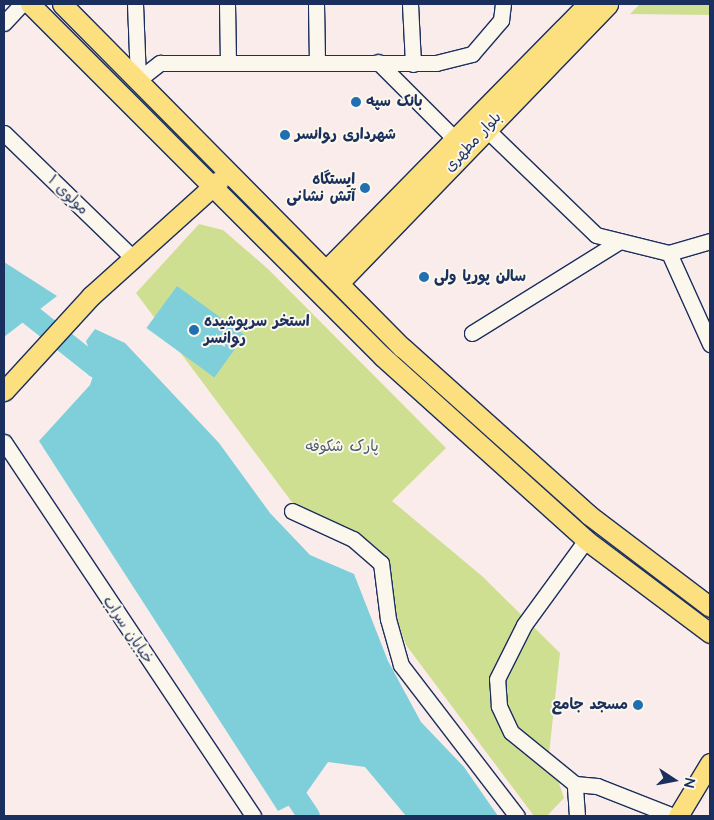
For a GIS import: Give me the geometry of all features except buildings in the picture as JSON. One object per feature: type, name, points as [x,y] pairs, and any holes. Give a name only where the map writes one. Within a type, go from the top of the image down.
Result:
[{"type":"main road","points":[[30,4],[212,188],[422,393],[586,540],[710,633]]},
{"type":"main road","points":[[62,4],[437,378],[589,515],[710,607]]},
{"type":"main road","name":"بلوار مطهری","points":[[334,276],[454,138],[587,4]]},
{"type":"main road","name":"بلوار مطهری","points":[[334,276],[608,4]]},
{"type":"main road","points":[[4,391],[132,257],[230,171]]},
{"type":"main road","points":[[422,393],[437,378]]},
{"type":"main road","points":[[678,816],[710,763]]},
{"type":"street","points":[[4,23],[22,4]]},
{"type":"street","points":[[135,4],[138,80]]},
{"type":"street","points":[[227,4],[228,61]]},
{"type":"street","points":[[316,4],[317,63]]},
{"type":"street","points":[[410,4],[413,64]]},
{"type":"street","points":[[138,80],[160,63],[228,61],[413,64],[472,54],[500,20],[503,4]]},
{"type":"street","points":[[378,62],[454,138]]},
{"type":"street","points":[[485,128],[596,235],[669,253],[710,241]]},
{"type":"street","name":"مولوی ۱","points":[[4,133],[132,257]]},
{"type":"street","points":[[472,333],[620,242]]},
{"type":"street","points":[[669,253],[710,344]]},
{"type":"street","name":"خیابان سراب","points":[[4,442],[253,816]]},
{"type":"street","points":[[292,511],[353,538],[381,562],[388,619],[401,665],[517,816]]},
{"type":"street","points":[[586,540],[524,626],[497,680],[499,706],[511,732],[575,784],[597,786],[672,816]]},
{"type":"street","points":[[575,784],[578,816]]},
{"type":"green space","points":[[640,4],[710,4],[710,15],[630,14]]},
{"type":"green space","name":"پارک شکوفه","points":[[199,224],[223,230],[268,269],[446,448],[392,501],[482,576],[560,653],[549,754],[564,798],[547,816],[534,816],[406,645],[370,542],[303,517],[136,293]]},
{"type":"water","points":[[4,262],[57,296],[4,337]]},
{"type":"water","name":"استخر سرپوشیده روانسر","points":[[177,286],[245,335],[214,377],[146,328]]},
{"type":"water","points":[[95,329],[125,343],[219,443],[270,513],[310,555],[354,574],[388,661],[421,722],[464,767],[498,816],[406,816],[365,767],[328,762],[302,799],[278,811],[39,441],[90,385],[96,367],[86,341]]},
{"type":"waterway","points":[[4,294],[96,367],[125,378]]},
{"type":"waterway","points":[[294,773],[292,791],[309,816]]},
{"type":"place","name":"بانک سپه","points":[[356,102]]},
{"type":"place","name":"شهرداری روانسر","points":[[285,135]]},
{"type":"place","name":"ایستگاه آتش نشانی","points":[[365,188]]},
{"type":"place","name":"سالن پوریا ولی","points":[[424,277]]},
{"type":"place","name":"استخر سرپوشیده روانسر","points":[[194,330]]},
{"type":"place","name":"مسجد جامع","points":[[638,705]]}]
